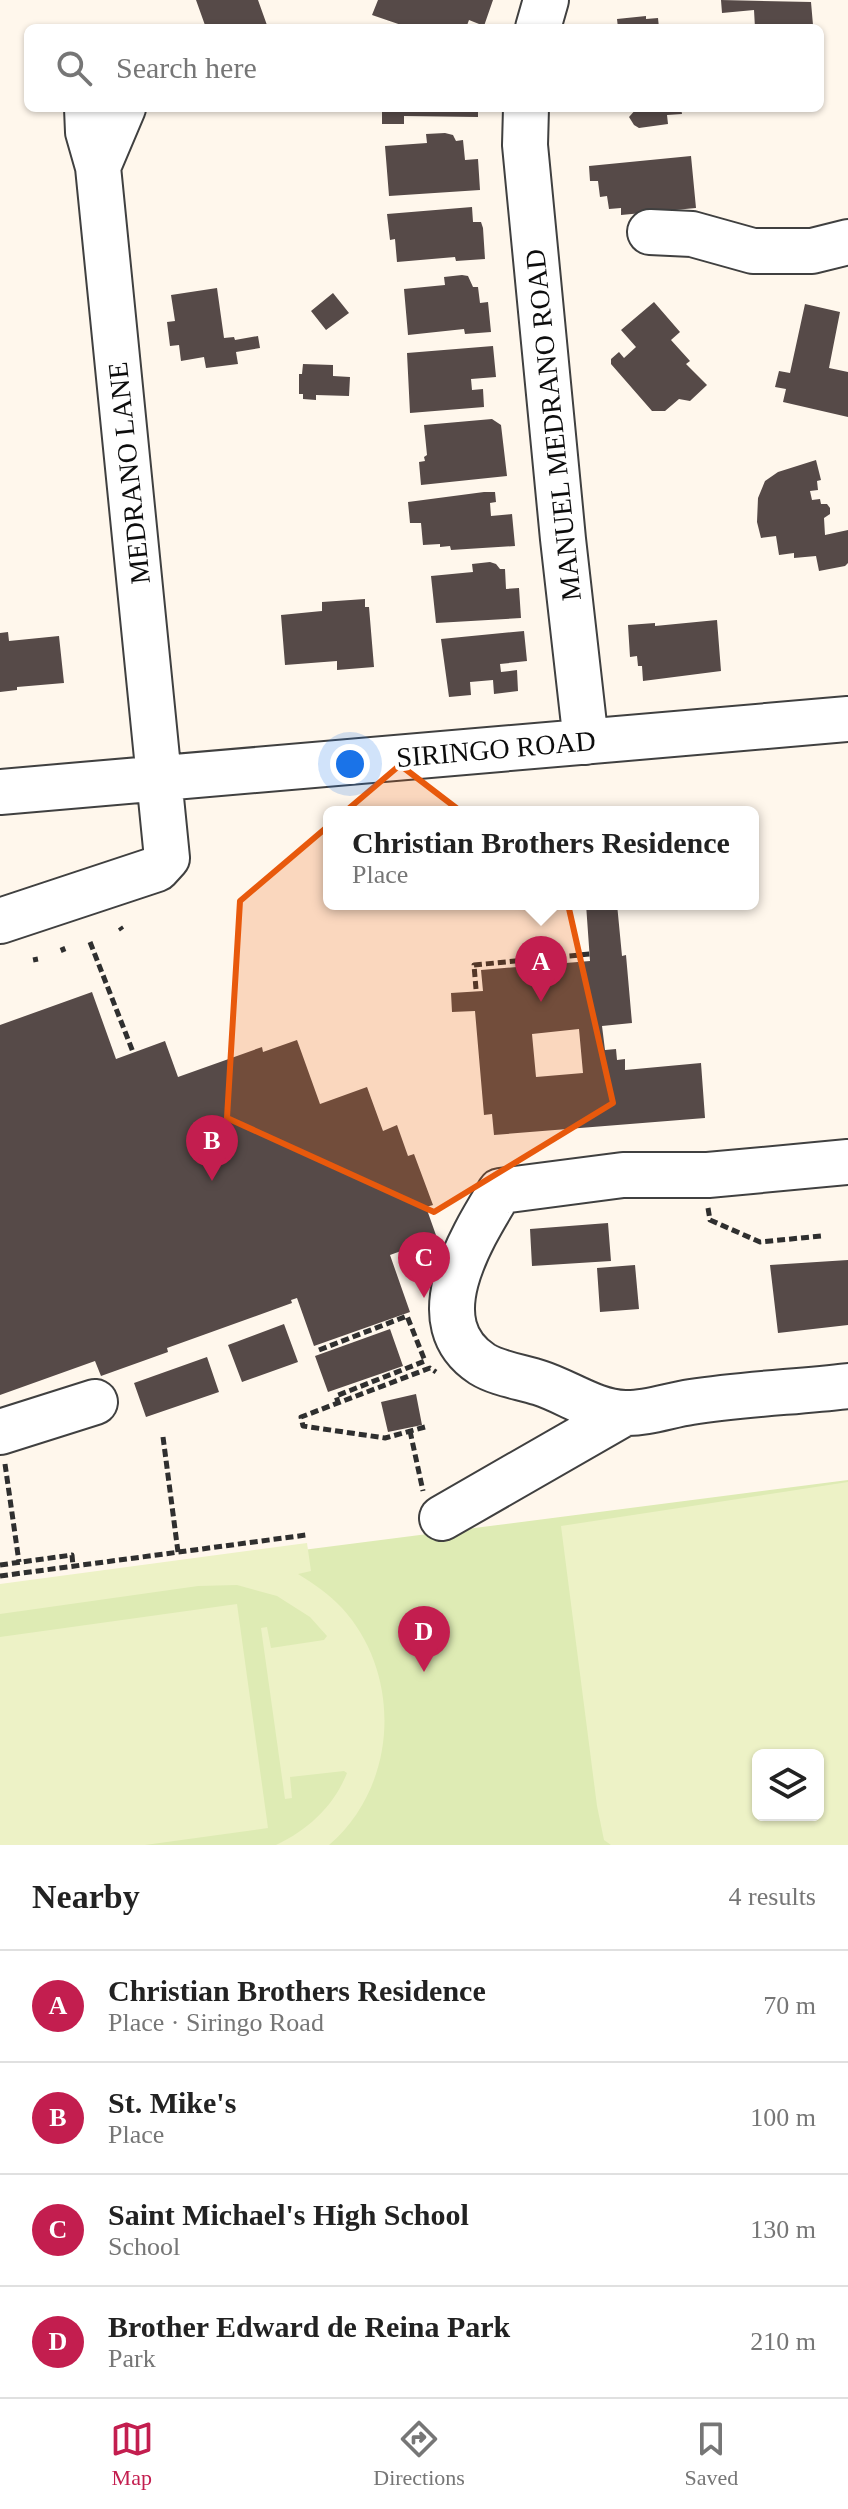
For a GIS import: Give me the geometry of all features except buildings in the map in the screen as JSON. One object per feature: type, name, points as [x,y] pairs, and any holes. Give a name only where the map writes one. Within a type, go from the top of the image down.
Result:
[{"type":"street","points":[[539,24],[546,0]]},
{"type":"street","name":"MEDRANO LANE","points":[[0,921],[157,869],[163,864],[167,851],[98,167],[88,132],[87,112]]},
{"type":"street","name":"MEDRANO LANE","points":[[98,167],[121,112]]},
{"type":"street","name":"MANUEL MEDRANO ROAD","points":[[526,112],[525,145],[553,439],[586,742]]},
{"type":"street","points":[[650,232],[692,234],[753,251],[812,251],[848,242]]},
{"type":"street","name":"SIRINGO ROAD","points":[[0,792],[848,719]]},
{"type":"street","points":[[625,1413],[592,1407],[543,1384],[484,1365],[459,1338],[452,1303],[457,1271],[470,1240],[500,1191],[623,1175],[708,1175],[848,1162]]},
{"type":"street","points":[[433,1509],[625,1413],[693,1402],[848,1386]]},
{"type":"street","points":[[3,1452],[95,1402]]},
{"type":"path","points":[[91,940],[133,1052]]},
{"type":"path","points":[[476,989],[474,965],[590,954]]},
{"type":"path","points":[[707,1198],[710,1220],[760,1242],[821,1236]]},
{"type":"path","points":[[319,1350],[407,1316],[425,1361],[336,1396],[338,1402]]},
{"type":"path","points":[[425,1427],[385,1438],[303,1426],[301,1417],[430,1368],[442,1375]]},
{"type":"path","points":[[410,1431],[433,1509]]},
{"type":"path","points":[[163,1437],[178,1552]]},
{"type":"path","points":[[3,1452],[19,1562]]},
{"type":"path","points":[[0,1576],[306,1535]]},
{"type":"path","points":[[0,1565],[72,1555],[73,1566]]},
{"type":"highlighted area","points":[[400,765],[565,891],[613,1103],[434,1212],[227,1118],[240,901]]},
{"type":"green space","points":[[848,1480],[848,1845],[0,1845],[0,1589]]},
{"type":"green space","points":[[848,1482],[848,1845],[611,1845],[604,1840],[561,1526]]},
{"type":"green space","points":[[307,1543],[311,1571],[298,1574],[337,1603],[362,1635],[375,1665],[383,1697],[384,1730],[380,1762],[369,1792],[352,1821],[329,1845],[276,1845],[319,1816],[335,1796],[347,1773],[290,1777],[292,1798],[285,1799],[261,1628],[267,1627],[271,1648],[324,1640],[327,1636],[310,1617],[277,1596],[237,1585],[198,1586],[0,1614],[0,1584]]},
{"type":"green space","points":[[237,1604],[268,1828],[145,1845],[0,1845],[0,1637]]},
{"type":"place","name":"Christian Brothers Residence","points":[[541,1002]]},
{"type":"place","name":"St. Mike's","points":[[212,1181]]},
{"type":"place","name":"Saint Michael's High School","points":[[424,1298]]},
{"type":"place","name":"Brother Edward de Reina Park","points":[[424,1672]]}]
